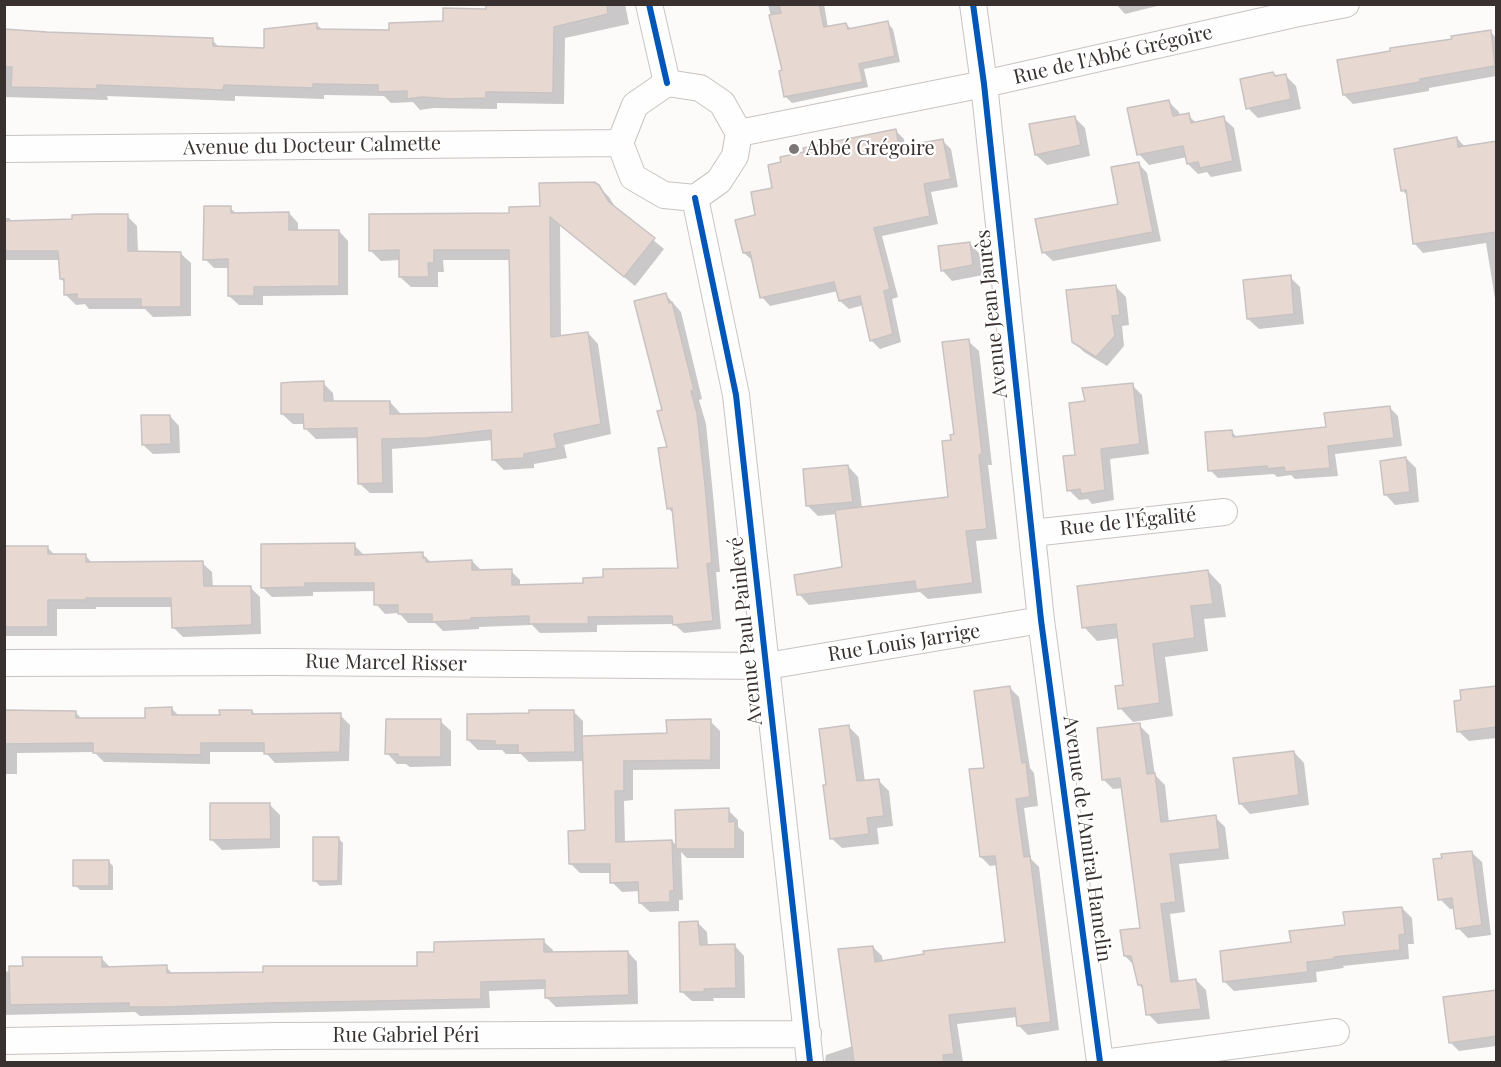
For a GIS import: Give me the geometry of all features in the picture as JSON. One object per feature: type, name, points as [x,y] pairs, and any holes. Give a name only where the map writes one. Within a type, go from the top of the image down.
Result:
[{"type":"street","points":[[649,4],[667,83]]},
{"type":"street","name":"Avenue Jean Jaurès","points":[[973,4],[984,84],[1041,620]]},
{"type":"street","name":"Rue de l'Abbé Grégoire","points":[[739,133],[984,84],[1346,4]]},
{"type":"street","points":[[667,83],[700,88],[722,103],[739,133],[735,156],[719,181],[695,198],[664,195],[633,177],[620,143],[634,105],[667,83]]},
{"type":"street","name":"Avenue du Docteur Calmette","points":[[4,149],[620,143]]},
{"type":"street","name":"Avenue Paul Painlevé","points":[[695,198],[736,395],[810,1062]]},
{"type":"street","name":"Rue de l'Égalité","points":[[1032,533],[1224,512]]},
{"type":"street","name":"Rue Louis Jarrige","points":[[766,666],[1041,620]]},
{"type":"street","name":"Avenue de l'Amiral Hamelin","points":[[1041,620],[1100,1062]]},
{"type":"street","name":"Rue Marcel Risser","points":[[4,663],[289,662],[766,666]]},
{"type":"street","points":[[1111,1062],[1336,1032]]},
{"type":"street","name":"Rue Gabriel Péri","points":[[4,1041],[291,1036],[808,1034]]},
{"type":"building","points":[[486,4],[607,4],[608,14],[554,27],[553,93],[486,92],[486,98],[422,97],[407,99],[407,91],[378,92],[378,85],[313,84],[313,88],[224,85],[223,90],[97,85],[97,89],[11,87],[12,67],[4,67],[4,29],[213,38],[213,46],[264,48],[264,29],[317,23],[317,29],[389,30],[389,23],[443,21],[443,8],[486,9]]},
{"type":"building","points":[[779,4],[819,4],[824,27],[846,23],[848,29],[888,21],[895,56],[859,64],[863,82],[784,97],[779,71],[782,70],[769,15],[781,13]]},
{"type":"building","points":[[1491,30],[1495,66],[1343,95],[1337,60]]},
{"type":"building","points":[[1273,72],[1275,76],[1286,74],[1291,99],[1246,109],[1240,79]]},
{"type":"building","points":[[1169,100],[1173,116],[1189,113],[1191,123],[1224,116],[1233,161],[1200,168],[1198,162],[1187,164],[1183,146],[1137,155],[1127,108]]},
{"type":"building","points":[[1075,116],[1081,145],[1035,155],[1029,124]]},
{"type":"building","points":[[896,129],[899,147],[943,139],[951,179],[924,184],[930,216],[874,228],[890,289],[884,291],[893,334],[870,341],[860,296],[839,301],[834,282],[760,298],[750,252],[743,253],[735,220],[755,215],[751,192],[772,188],[768,165],[781,162],[780,157],[804,152],[803,148]]},
{"type":"building","points":[[1457,137],[1458,147],[1497,141],[1497,232],[1413,244],[1406,190],[1401,191],[1394,149]]},
{"type":"building","points":[[1139,162],[1153,232],[1042,253],[1035,219],[1118,204],[1111,167]]},
{"type":"building","points":[[594,182],[599,185],[609,202],[655,238],[624,277],[550,217],[551,337],[588,332],[601,424],[554,434],[557,448],[524,454],[524,458],[492,460],[491,430],[426,438],[382,439],[383,483],[358,484],[357,428],[304,429],[303,414],[281,414],[281,383],[324,381],[324,401],[390,401],[390,414],[512,412],[509,250],[434,250],[434,263],[428,263],[429,277],[399,277],[399,250],[369,251],[369,214],[509,213],[509,207],[540,206],[539,183]]},
{"type":"building","points":[[204,206],[231,206],[231,213],[289,212],[289,230],[339,230],[339,286],[254,287],[254,296],[228,296],[228,259],[203,260]]},
{"type":"building","points":[[128,214],[128,251],[181,252],[181,307],[141,307],[141,299],[77,299],[77,294],[64,295],[64,279],[60,279],[58,251],[4,251],[4,221],[72,219],[72,215]]},
{"type":"building","points":[[970,242],[973,265],[941,271],[938,246]]},
{"type":"building","points":[[1291,275],[1294,314],[1247,319],[1243,280]]},
{"type":"building","points":[[1116,285],[1120,315],[1112,316],[1115,336],[1096,357],[1072,342],[1066,290]]},
{"type":"building","points":[[666,293],[669,303],[672,302],[694,390],[691,391],[697,413],[712,563],[707,564],[713,621],[673,625],[672,616],[588,617],[589,624],[529,624],[529,616],[432,622],[432,614],[398,614],[398,605],[374,605],[374,583],[305,583],[305,587],[261,588],[261,544],[355,543],[355,555],[423,552],[426,562],[472,560],[472,570],[512,569],[512,585],[583,583],[583,578],[603,577],[603,569],[678,568],[672,508],[667,509],[658,448],[667,447],[657,411],[662,410],[634,301]]},
{"type":"building","points":[[969,339],[982,454],[979,455],[987,529],[966,531],[973,583],[916,590],[915,581],[797,595],[794,575],[842,567],[835,510],[948,497],[942,441],[951,440],[950,435],[954,434],[942,342]]},
{"type":"building","points":[[1133,383],[1140,444],[1101,449],[1105,490],[1081,494],[1080,489],[1067,491],[1063,456],[1075,455],[1069,403],[1085,401],[1082,388]]},
{"type":"building","points":[[1390,406],[1394,438],[1328,446],[1330,468],[1285,472],[1284,467],[1267,469],[1267,466],[1208,471],[1205,432],[1232,430],[1233,437],[1326,427],[1324,413]]},
{"type":"building","points":[[141,415],[170,415],[171,444],[142,445]]},
{"type":"building","points":[[1406,457],[1410,492],[1384,495],[1380,461]]},
{"type":"building","points":[[848,465],[853,502],[806,506],[803,469]]},
{"type":"building","points":[[4,546],[48,546],[48,554],[86,554],[86,562],[203,561],[204,586],[251,586],[252,625],[172,628],[171,598],[86,598],[86,600],[48,600],[48,627],[4,627]]},
{"type":"building","points":[[1208,570],[1213,604],[1191,606],[1195,638],[1153,644],[1160,703],[1118,709],[1115,686],[1123,685],[1116,624],[1082,628],[1077,586]]},
{"type":"building","points":[[1010,686],[1022,763],[1026,762],[1030,797],[1016,799],[1024,857],[1030,856],[1051,1022],[1017,1026],[1015,1008],[949,1015],[954,1054],[943,1055],[944,1062],[854,1062],[838,949],[873,946],[875,962],[924,954],[923,951],[1005,942],[995,856],[980,857],[969,769],[984,768],[974,691]]},
{"type":"building","points":[[1497,686],[1497,727],[1457,732],[1454,701],[1461,700],[1460,690]]},
{"type":"building","points":[[172,707],[172,715],[220,715],[219,710],[252,710],[252,714],[341,713],[340,752],[264,754],[264,743],[201,743],[201,755],[93,753],[93,743],[4,744],[4,710],[76,711],[76,718],[145,718],[145,708]]},
{"type":"building","points":[[529,710],[574,710],[575,752],[518,753],[518,745],[495,745],[495,741],[467,740],[467,714],[529,713]]},
{"type":"building","points":[[386,719],[441,719],[441,757],[398,757],[398,754],[385,754]]},
{"type":"building","points":[[711,719],[711,760],[624,761],[624,791],[615,791],[616,842],[672,840],[674,891],[670,891],[670,902],[639,903],[638,882],[610,883],[610,864],[569,864],[568,831],[585,830],[582,736],[667,733],[666,720]]},
{"type":"building","points":[[1140,723],[1147,774],[1155,773],[1161,822],[1216,815],[1220,849],[1170,854],[1176,902],[1161,904],[1171,982],[1196,979],[1201,1009],[1146,1015],[1142,985],[1138,985],[1131,956],[1124,956],[1120,930],[1140,928],[1120,778],[1102,780],[1097,728]]},
{"type":"building","points":[[849,725],[857,781],[879,779],[884,816],[867,818],[869,834],[830,839],[819,729]]},
{"type":"building","points":[[1294,751],[1299,795],[1239,804],[1233,758]]},
{"type":"building","points":[[210,803],[270,803],[271,839],[210,840]]},
{"type":"building","points":[[729,808],[729,822],[735,821],[735,849],[676,849],[675,810]]},
{"type":"building","points":[[313,837],[339,837],[338,881],[313,881]]},
{"type":"building","points":[[1472,851],[1482,925],[1456,929],[1452,898],[1438,900],[1433,859],[1442,858],[1441,854]]},
{"type":"building","points":[[73,860],[109,860],[109,886],[73,886]]},
{"type":"building","points":[[1402,907],[1405,934],[1399,935],[1400,950],[1307,962],[1308,972],[1223,982],[1220,951],[1291,942],[1289,931],[1345,925],[1343,912]]},
{"type":"building","points":[[698,921],[700,945],[735,944],[736,988],[680,992],[679,922]]},
{"type":"building","points":[[544,939],[544,952],[628,951],[629,995],[545,998],[545,980],[481,982],[481,999],[166,1007],[129,1007],[129,1003],[10,1005],[9,966],[23,966],[22,957],[102,957],[102,967],[167,965],[167,973],[263,972],[263,966],[417,966],[417,952],[434,952],[434,942]]},
{"type":"building","points":[[1497,990],[1497,1036],[1449,1043],[1443,997]]},
{"type":"cycle path","points":[[649,4],[667,83]]},
{"type":"cycle path","points":[[973,4],[984,84],[1041,620],[1100,1062]]},
{"type":"cycle path","points":[[695,198],[736,395],[810,1062]]},
{"type":"place","name":"Abbé Grégoire","points":[[794,149]]}]
